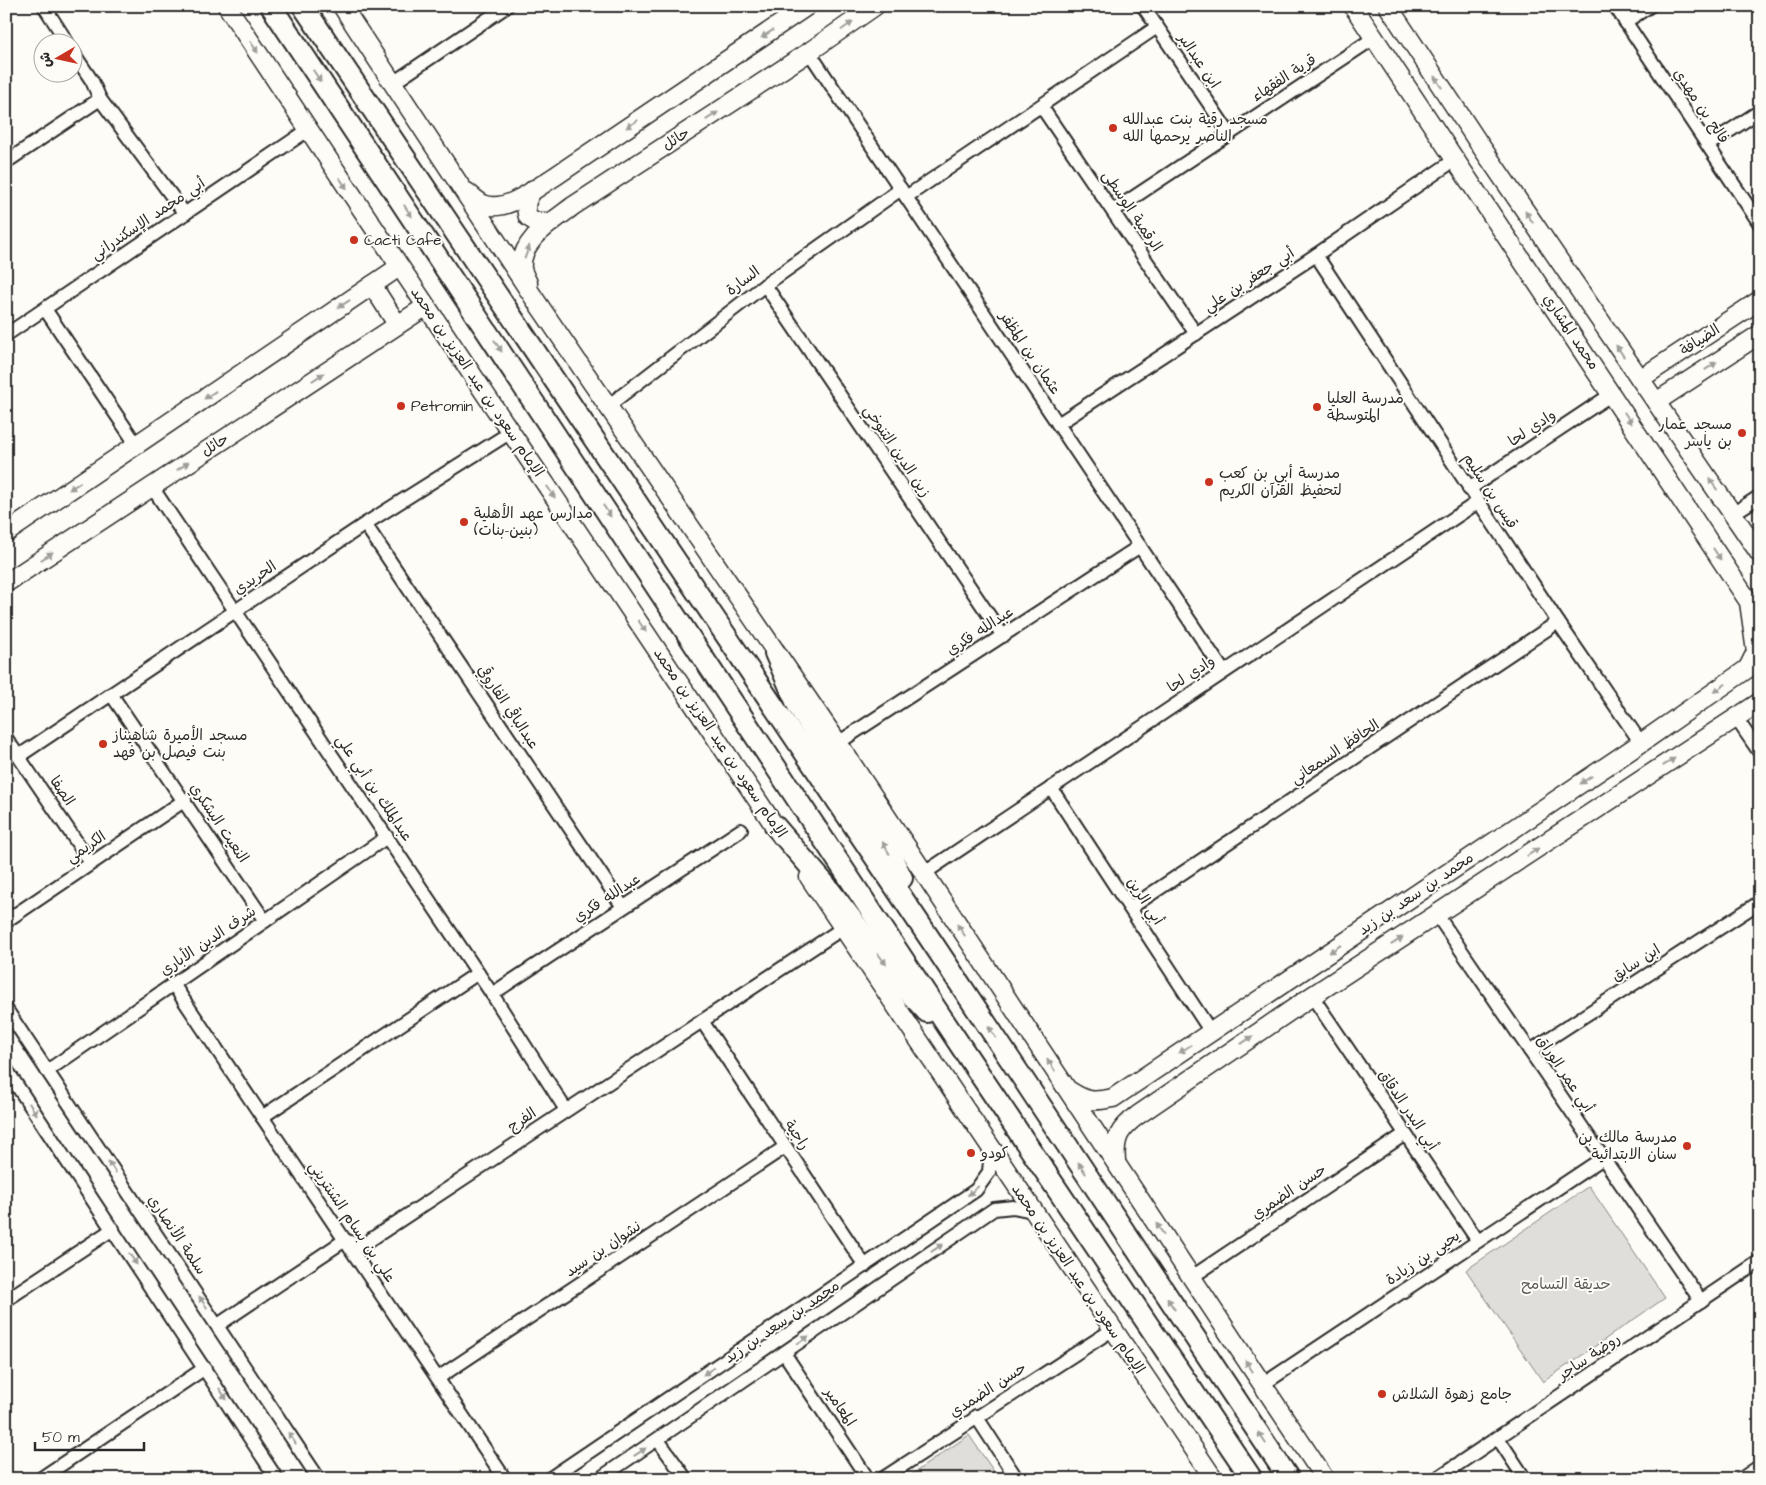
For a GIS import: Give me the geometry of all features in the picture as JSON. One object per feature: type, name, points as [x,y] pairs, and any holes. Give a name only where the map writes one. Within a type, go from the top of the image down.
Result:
[{"type":"main road","points":[[270,6],[962,1048],[1252,1479]]},
{"type":"main road","points":[[303,6],[930,939],[1289,1479]]},
{"type":"main road","points":[[775,653],[798,706],[888,850],[930,939]]},
{"type":"main road","points":[[775,826],[825,884],[904,988],[962,1048]]},
{"type":"street","points":[[44,6],[61,32]]},
{"type":"street","name":"الإمام سعود بن عبد العزيز بن محمد","points":[[227,6],[425,308],[511,432],[1032,1211],[1214,1479]]},
{"type":"street","points":[[342,6],[534,298],[838,743],[1325,1479]]},
{"type":"street","points":[[393,83],[508,6]]},
{"type":"street","points":[[460,187],[483,204],[500,206],[534,188],[807,6]]},
{"type":"street","name":"حائل","points":[[534,298],[522,268],[526,249],[537,234],[552,222],[809,52],[875,6]]},
{"type":"street","name":"ابن عبدالبر","points":[[1143,6],[1229,133]]},
{"type":"street","name":"محمد المشاري","points":[[1353,6],[1754,607],[1756,652],[1754,664]]},
{"type":"street","name":"محمد المشاري","points":[[1388,6],[1478,142],[1760,554]]},
{"type":"street","name":"فالح بن مهدي","points":[[1615,6],[1760,224]]},
{"type":"street","points":[[1625,22],[1650,6]]},
{"type":"street","name":"السارة","points":[[608,406],[765,284],[903,193],[1041,106],[1157,27]]},
{"type":"street","name":"قرية الفقهاء","points":[[1112,211],[1374,38]]},
{"type":"street","name":"عثمان بن المظفر","points":[[809,52],[1224,672]]},
{"type":"street","points":[[82,66],[92,81],[100,99],[186,214]]},
{"type":"street","points":[[6,162],[100,99]]},
{"type":"street","name":"الرقمية الوسطى","points":[[1041,106],[1196,334]]},
{"type":"street","points":[[1708,146],[1760,112]]},
{"type":"street","name":"أبي محمد الإسكندراني","points":[[6,335],[308,130]]},
{"type":"street","points":[[1456,158],[1478,142]]},
{"type":"street","name":"أبي جعفر بن علي","points":[[1058,424],[1316,255],[1456,158]]},
{"type":"street","points":[[534,188],[527,199],[526,210],[528,218],[536,222],[552,222]]},
{"type":"street","name":"قيس بن سليم","points":[[1316,255],[1469,489],[1641,743]]},
{"type":"street","points":[[6,533],[399,267]]},
{"type":"street","name":"زين الدين التنوخي","points":[[765,284],[1003,636]]},
{"type":"street","points":[[372,285],[397,324]]},
{"type":"street","name":"الضيافة","points":[[1640,379],[1760,300]]},
{"type":"street","name":"حائل","points":[[6,583],[397,324],[425,308]]},
{"type":"street","points":[[45,309],[136,444]]},
{"type":"street","name":"الضيافة","points":[[1656,402],[1760,334]]},
{"type":"street","points":[[1676,356],[1668,366],[1666,373],[1669,379],[1676,382],[1691,378]]},
{"type":"street","name":"وادي لحا","points":[[1469,489],[1612,394]]},
{"type":"street","name":"الحريدي","points":[[19,756],[365,524],[511,432]]},
{"type":"street","name":"عبدالملك بن أبي علي","points":[[152,487],[492,994],[566,1110]]},
{"type":"street","points":[[1734,514],[1760,496]]},
{"type":"street","name":"وادي لحا","points":[[923,874],[1478,502]]},
{"type":"street","name":"عبدالباقي الفاروقي","points":[[365,524],[623,907]]},
{"type":"street","name":"عبدالله فكري","points":[[838,743],[1140,546]]},
{"type":"street","name":"الحافظ السمعاني","points":[[1130,908],[1558,622]]},
{"type":"street","name":"محمد بن سعد بن زيد","points":[[1067,1089],[1085,1100],[1098,1101],[1113,1098],[1641,743],[1754,664]]},
{"type":"street","name":"النعيت اليشكري","points":[[111,694],[185,800],[265,921]]},
{"type":"street","name":"محمد بن سعد بن زيد","points":[[1116,1162],[1114,1142],[1126,1123],[1312,996],[1760,702]]},
{"type":"street","points":[[1736,718],[1760,752]]},
{"type":"street","name":"الصفا","points":[[6,738],[91,863]]},
{"type":"street","name":"أبي الرين","points":[[1051,788],[1211,1032]]},
{"type":"street","name":"الكريمي","points":[[6,921],[185,800]]},
{"type":"street","name":"عبدالله فكري","points":[[492,994],[741,830]]},
{"type":"street","name":"شرف الدين الأباري","points":[[47,1071],[387,837]]},
{"type":"street","name":"ابن سابق","points":[[1530,1051],[1760,902]]},
{"type":"street","name":"أبي عمر الوراق","points":[[1437,915],[1701,1300]]},
{"type":"street","name":"الفرج","points":[[345,1240],[361,1246],[843,928]]},
{"type":"street","points":[[262,1117],[478,973]]},
{"type":"street","name":"علي بن بسام الشنتريني","points":[[173,984],[505,1479]]},
{"type":"street","name":"أبي البدر الدقاق","points":[[1312,996],[1478,1241]]},
{"type":"street","name":"سلمة الأنصاري","points":[[6,1010],[319,1479]]},
{"type":"street","name":"راجية","points":[[702,1021],[865,1266]]},
{"type":"street","points":[[6,1068],[206,1368],[277,1479]]},
{"type":"street","points":[[1126,1089],[1121,1098],[1121,1109],[1138,1115]]},
{"type":"street","name":"حسن الضمري","points":[[1192,1277],[1405,1134]]},
{"type":"street","name":"نشوان بن سيد","points":[[438,1378],[785,1146]]},
{"type":"street","name":"محمد بن سعد بن زيد","points":[[549,1479],[976,1190],[989,1172],[991,1149]]},
{"type":"street","name":"يحيى بن زيادة","points":[[1262,1385],[1603,1158]]},
{"type":"street","name":"محمد بن سعد بن زيد","points":[[600,1479],[994,1209],[1013,1207],[1032,1211]]},
{"type":"street","points":[[6,1300],[114,1229]]},
{"type":"street","points":[[218,1325],[345,1240]]},
{"type":"street","name":"روضة ساجر","points":[[1436,1479],[1760,1261]]},
{"type":"street","name":"حسن الضمدي","points":[[882,1479],[976,1416],[1112,1330]]},
{"type":"street","name":"المعامير","points":[[784,1353],[868,1479]]},
{"type":"street","points":[[40,1479],[58,1474],[206,1368]]},
{"type":"street","points":[[976,1416],[1017,1479]]},
{"type":"street","points":[[1498,1438],[1525,1479]]},
{"type":"street","points":[[658,1440],[686,1479]]},
{"type":"street","points":[[1741,1479],[1760,1466]]},
{"type":"green space","name":"حديقة التسامح","points":[[1589,1186],[1665,1298],[1543,1382],[1466,1270]]},
{"type":"green space","points":[[969,1435],[999,1479],[905,1479]]},
{"type":"place","name":"مسجد رقية بنت عبدالله الناصر يرحمها الله","points":[[1113,128]]},
{"type":"place","name":"Cacti Cafe","points":[[354,240]]},
{"type":"place","name":"Petromin","points":[[401,406]]},
{"type":"place","name":"مدرسة العليا المتوسطة","points":[[1317,407]]},
{"type":"place","name":"مسجد عمار بن ياسر","points":[[1742,433]]},
{"type":"place","name":"مدرسة أبي بن كعب لتحفيظ القرآن الكريم","points":[[1209,482]]},
{"type":"place","name":"مدارس عهد الأهلية (بنين-بنات)","points":[[464,522]]},
{"type":"place","name":"مسجد الأميرة شاهيناز بنت فيصل بن فهد","points":[[103,744]]},
{"type":"place","name":"مدرسة مالك بن سنان الابتدائية","points":[[1687,1146]]},
{"type":"place","name":"كودو","points":[[971,1153]]},
{"type":"place","name":"جامع زهوة الشلاش","points":[[1382,1394]]}]
